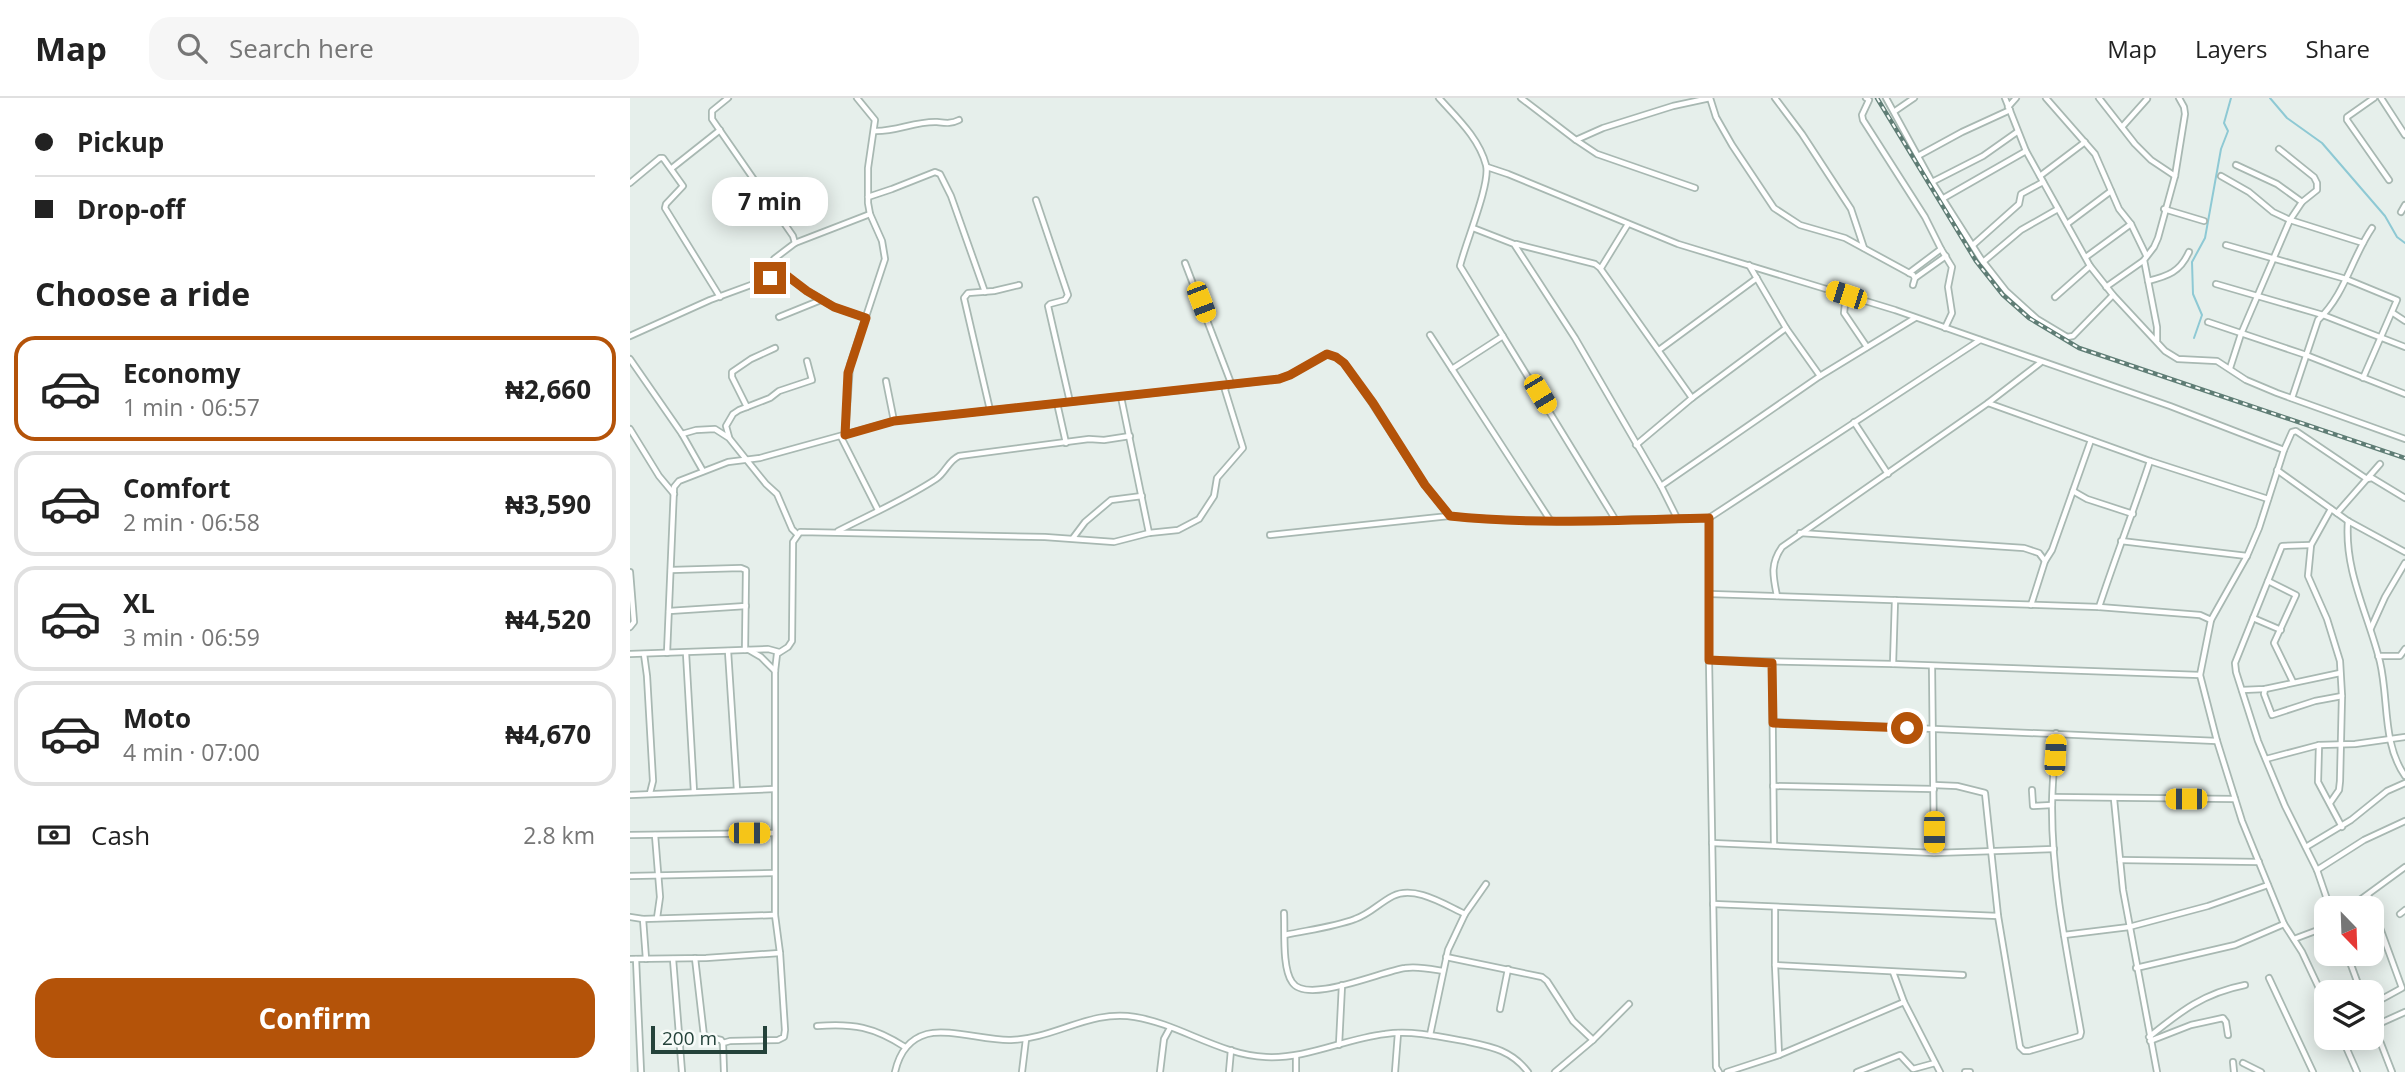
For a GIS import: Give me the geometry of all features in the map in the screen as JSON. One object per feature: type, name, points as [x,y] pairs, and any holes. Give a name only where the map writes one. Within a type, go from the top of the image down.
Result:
[{"type":"street","points":[[728,98],[712,111],[711,115],[793,236],[795,243]]},
{"type":"street","points":[[857,98],[875,120],[867,197],[870,214],[882,241],[885,259],[848,373],[843,436],[878,510]]},
{"type":"street","points":[[1439,98],[1468,129],[1487,167],[1473,228],[1460,266],[1615,520]]},
{"type":"street","points":[[1521,98],[1597,153],[1695,188]]},
{"type":"street","points":[[1576,140],[1603,128],[1673,106],[1711,98],[1716,117],[1732,145],[1774,208],[1800,225],[1845,238],[1909,272],[1915,278]]},
{"type":"street","points":[[1775,98],[1851,209],[1864,248]]},
{"type":"street","points":[[1866,98],[1869,103],[1862,115],[1863,120],[1925,217],[1952,267],[1948,287],[1952,313],[1945,328]]},
{"type":"street","points":[[1886,98],[1932,183],[1983,262],[2006,291],[2024,307],[2067,337],[2073,336],[2113,295]]},
{"type":"street","points":[[1895,111],[1914,98]]},
{"type":"street","points":[[2006,98],[2026,151],[2090,266],[2113,295],[2171,357],[2208,359],[2230,368],[2246,380],[2405,439]]},
{"type":"street","points":[[1918,156],[2009,108],[2016,98]]},
{"type":"street","points":[[2046,98],[2101,164],[2119,209],[2131,224],[2145,258],[2157,341]]},
{"type":"street","points":[[2099,98],[2151,160],[2175,176]]},
{"type":"street","points":[[2374,98],[2347,117],[2347,120],[2389,180]]},
{"type":"street","points":[[2381,98],[2405,135]]},
{"type":"street","points":[[2122,127],[2147,99]]},
{"type":"street","points":[[2106,287],[2145,258],[2154,247],[2175,176],[2185,114],[2182,99]]},
{"type":"street","points":[[874,131],[887,132],[912,124],[951,124],[959,120]]},
{"type":"street","points":[[672,168],[720,130]]},
{"type":"street","points":[[1932,183],[1983,156],[2017,132]]},
{"type":"street","points":[[2040,176],[2085,142]]},
{"type":"street","points":[[2230,368],[2241,334],[2290,220],[2302,202],[2317,190],[2317,183],[2303,166],[2279,149]]},
{"type":"street","points":[[1942,199],[2026,151]]},
{"type":"street","points":[[630,183],[660,158],[672,168],[683,186],[665,208],[720,296]]},
{"type":"street","points":[[2236,165],[2277,184],[2302,202]]},
{"type":"street","points":[[1487,167],[1678,244],[1916,317],[2170,406],[2284,450]]},
{"type":"street","points":[[867,197],[892,190],[934,172],[940,174],[951,196],[985,292]]},
{"type":"street","points":[[2221,176],[2249,192],[2273,212],[2362,243]]},
{"type":"street","points":[[1973,245],[2020,204],[2021,194],[2043,182]]},
{"type":"street","points":[[2067,223],[2111,191]]},
{"type":"street","points":[[1036,200],[1068,295],[1065,300],[1048,306],[1070,402]]},
{"type":"street","points":[[2401,212],[2405,205]]},
{"type":"street","points":[[1983,262],[2021,230],[2058,209]]},
{"type":"street","points":[[2165,209],[2204,221]]},
{"type":"street","points":[[630,336],[720,296],[770,278],[774,259],[795,243],[870,214]]},
{"type":"street","points":[[1600,268],[1628,224]]},
{"type":"street","points":[[2085,257],[2131,224]]},
{"type":"street","points":[[1473,228],[1514,244],[1595,264],[1692,398]]},
{"type":"street","points":[[2292,398],[2319,320],[2346,279],[2372,228]]},
{"type":"street","points":[[1514,244],[1575,338],[1677,518]]},
{"type":"street","points":[[2226,245],[2346,279],[2397,300],[2363,378]]},
{"type":"street","points":[[1909,272],[1941,248]]},
{"type":"street","points":[[2148,281],[2175,273],[2189,252]]},
{"type":"street","points":[[1913,285],[1915,278],[1946,256]]},
{"type":"street","points":[[1185,263],[1229,384]]},
{"type":"street","points":[[1748,264],[1820,376]]},
{"type":"street","points":[[773,265],[821,300],[866,318]]},
{"type":"street","points":[[2055,297],[2090,266]]},
{"type":"street","points":[[1659,350],[1756,278]]},
{"type":"street","points":[[2216,284],[2323,315],[2405,346]]},
{"type":"street","points":[[990,410],[964,298],[968,293],[1019,285]]},
{"type":"street","points":[[1846,295],[1844,313],[1867,347]]},
{"type":"street","points":[[779,317],[821,300]]},
{"type":"street","points":[[2393,313],[2405,321]]},
{"type":"street","points":[[1661,486],[1820,376],[1916,317]]},
{"type":"street","points":[[2208,322],[2306,355],[2405,394]]},
{"type":"street","points":[[1636,445],[1692,398],[1787,328]]},
{"type":"street","points":[[1430,335],[1550,521]]},
{"type":"street","points":[[1452,369],[1503,336]]},
{"type":"street","points":[[1270,535],[1450,516],[1550,521],[1709,518],[1980,340]]},
{"type":"street","points":[[747,407],[732,372],[775,348]]},
{"type":"street","points":[[667,653],[676,483],[728,462],[843,436],[894,421],[1279,379],[1327,354],[1344,363],[1425,485],[1450,516]]},
{"type":"street","points":[[630,359],[704,471]]},
{"type":"street","points":[[630,654],[746,650],[779,652],[792,641],[797,534],[792,529],[777,494],[743,459],[726,430],[728,419],[733,414],[770,398],[779,391],[812,380],[807,361]]},
{"type":"street","points":[[1777,596],[1772,568],[1782,547],[2041,363]]},
{"type":"street","points":[[886,381],[894,421]]},
{"type":"street","points":[[797,534],[837,531],[1073,538],[1114,542],[1149,533],[1178,530],[1199,519],[1214,496],[1217,478],[1241,452],[1242,444],[1225,390],[1229,384]]},
{"type":"street","points":[[1121,397],[1149,533]]},
{"type":"street","points":[[1988,403],[2150,461],[2268,499]]},
{"type":"street","points":[[1057,404],[1066,443]]},
{"type":"street","points":[[1854,422],[1888,474]]},
{"type":"street","points":[[630,429],[674,495]]},
{"type":"street","points":[[682,434],[715,429],[729,438]]},
{"type":"street","points":[[2314,980],[2284,924],[2267,885],[2235,799],[2200,675],[2211,620],[2247,556],[2292,432],[2296,431],[2367,479],[2372,478],[2405,498]]},
{"type":"street","points":[[837,531],[937,478],[943,474],[950,461],[959,456],[1130,436]]},
{"type":"street","points":[[2031,605],[2091,440]]},
{"type":"street","points":[[2099,607],[2150,461]]},
{"type":"street","points":[[2337,513],[2380,464]]},
{"type":"street","points":[[2277,470],[2348,521],[2405,552]]},
{"type":"street","points":[[2073,491],[2087,499],[2133,514]]},
{"type":"street","points":[[1073,538],[1085,522],[1111,500],[1142,496]]},
{"type":"street","points":[[2330,803],[2339,790],[2343,744],[2340,661],[2327,619],[2308,578],[2311,545],[2331,509]]},
{"type":"street","points":[[1709,518],[1713,904],[1716,1067],[1719,1072]]},
{"type":"street","points":[[2348,521],[2346,541],[2350,568],[2378,656],[2390,738],[2397,762],[2405,776]]},
{"type":"street","points":[[1800,533],[2024,548],[2039,553],[2045,561]]},
{"type":"street","points":[[2121,541],[2247,556]]},
{"type":"street","points":[[2311,545],[2283,545],[2235,663],[2266,759],[2285,806],[2317,870],[2326,896]]},
{"type":"street","points":[[2371,629],[2385,597],[2405,563]]},
{"type":"street","points":[[671,570],[745,569],[746,650]]},
{"type":"street","points":[[630,572],[634,622],[630,627]]},
{"type":"street","points":[[2268,581],[2295,595],[2274,643],[2293,682]]},
{"type":"street","points":[[1710,594],[2099,607],[2200,615],[2211,620]]},
{"type":"street","points":[[1893,664],[1895,600]]},
{"type":"street","points":[[669,611],[746,606]]},
{"type":"street","points":[[2253,618],[2281,630]]},
{"type":"street","points":[[2378,656],[2400,656],[2405,649]]},
{"type":"street","points":[[746,650],[761,657],[775,671]]},
{"type":"street","points":[[728,651],[737,790]]},
{"type":"street","points":[[723,1043],[744,1038],[778,1040],[784,1037],[774,873],[775,671],[779,652]]},
{"type":"street","points":[[686,653],[694,792]]},
{"type":"street","points":[[644,654],[653,781],[649,793]]},
{"type":"street","points":[[1709,660],[2200,675]]},
{"type":"street","points":[[1772,663],[1774,845]]},
{"type":"street","points":[[1932,666],[1934,853]]},
{"type":"street","points":[[2242,691],[2340,673]]},
{"type":"street","points":[[2264,689],[2272,715],[2315,701],[2342,696]]},
{"type":"street","points":[[1773,723],[2217,741]]},
{"type":"street","points":[[1773,786],[1957,786],[1985,793],[1998,916],[2020,1047],[2029,1051],[2080,1036],[2081,1031],[2064,935],[2054,849],[2052,805],[2056,733]]},
{"type":"street","points":[[2266,759],[2319,745],[2405,737]]},
{"type":"street","points":[[2319,745],[2318,782],[2342,827]]},
{"type":"street","points":[[2306,847],[2342,827],[2376,798],[2405,783]]},
{"type":"street","points":[[630,795],[774,789]]},
{"type":"street","points":[[2032,790],[2033,806],[2052,805]]},
{"type":"street","points":[[2053,797],[2235,799]]},
{"type":"street","points":[[2113,799],[2129,927],[2157,1072]]},
{"type":"street","points":[[2317,870],[2364,840],[2405,821]]},
{"type":"street","points":[[630,835],[774,832]]},
{"type":"street","points":[[654,835],[660,897],[657,918]]},
{"type":"street","points":[[1712,843],[1934,853],[2054,849]]},
{"type":"street","points":[[2120,860],[2259,862]]},
{"type":"street","points":[[2384,999],[2404,991],[2368,895],[2405,867]]},
{"type":"street","points":[[630,876],[774,873]]},
{"type":"street","points":[[1430,1035],[1446,957],[1465,914],[1486,884]]},
{"type":"street","points":[[2064,935],[2129,927],[2208,906],[2267,885]]},
{"type":"street","points":[[1285,935],[1354,920],[1368,914],[1392,896],[1402,893],[1415,893],[1465,914]]},
{"type":"street","points":[[1713,904],[1998,916]]},
{"type":"street","points":[[1776,908],[1775,965],[1779,1055]]},
{"type":"street","points":[[1284,913],[1287,972],[1296,988],[1301,991],[1342,985],[1407,968],[1443,971]]},
{"type":"street","points":[[630,917],[643,919],[775,915]]},
{"type":"street","points":[[643,919],[646,959]]},
{"type":"street","points":[[2136,968],[2235,944],[2284,924]]},
{"type":"street","points":[[2294,939],[2314,931]]},
{"type":"street","points":[[641,1072],[633,959],[780,953]]},
{"type":"street","points":[[1446,957],[1536,974],[1547,981],[1573,1021],[1593,1040]]},
{"type":"street","points":[[695,958],[704,1036],[721,1040],[723,1043]]},
{"type":"street","points":[[673,959],[682,1072]]},
{"type":"street","points":[[1775,965],[1964,975]]},
{"type":"street","points":[[1500,1009],[1508,969]]},
{"type":"street","points":[[1893,972],[1904,1002],[1940,1072]]},
{"type":"street","points":[[2269,978],[2313,1072]]},
{"type":"street","points":[[1339,1045],[1342,985]]},
{"type":"street","points":[[2149,1039],[2189,1006],[2208,995],[2245,985]]},
{"type":"street","points":[[1727,1072],[1779,1055],[1904,1002]]},
{"type":"street","points":[[1555,1072],[1593,1040],[1629,1003]]},
{"type":"street","points":[[2384,1021],[2405,1012]]},
{"type":"street","points":[[895,1072],[905,1047],[928,1033],[1026,1039],[1108,1016],[1134,1017],[1231,1050],[1262,1057],[1296,1056],[1372,1036],[1398,1033],[1430,1035],[1498,1048],[1514,1058],[1528,1072]]},
{"type":"street","points":[[2149,1039],[2223,1018],[2228,1035]]},
{"type":"street","points":[[817,1026],[841,1024],[868,1027],[905,1047]]},
{"type":"street","points":[[1160,1072],[1164,1039],[1170,1028]]},
{"type":"street","points":[[1395,1072],[1398,1033]]},
{"type":"street","points":[[1022,1072],[1026,1039]]},
{"type":"street","points":[[723,1043],[723,1072]]},
{"type":"street","points":[[1229,1072],[1231,1050]]},
{"type":"street","points":[[2347,1050],[2357,1072]]},
{"type":"street","points":[[2383,1050],[2392,1072]]},
{"type":"street","points":[[1857,1072],[1900,1055],[1913,1069],[1935,1063]]},
{"type":"street","points":[[1296,1056],[1296,1072]]},
{"type":"street","points":[[2233,1062],[2234,1072]]},
{"type":"street","points":[[2243,1063],[2261,1072]]},
{"type":"street","points":[[1965,1072],[1970,1072]]},
{"type":"waterway","points":[[2194,338],[2202,315],[2193,294],[2192,262],[2205,238],[2221,149],[2228,131],[2224,123],[2231,98]]},
{"type":"waterway","points":[[2270,98],[2287,118],[2322,143],[2385,216],[2397,237],[2405,243]]},
{"type":"railway","points":[[1877,98],[1976,261],[2003,295],[2029,318],[2079,348],[2405,458]]},
{"type":"route","points":[[770,278],[773,265],[807,291],[834,307],[866,318],[848,373],[845,435],[894,421],[1279,379],[1327,354],[1331,355],[1344,363],[1425,485],[1450,516],[1550,521],[1709,518],[1709,660],[1772,663],[1773,723],[1907,728]]}]
